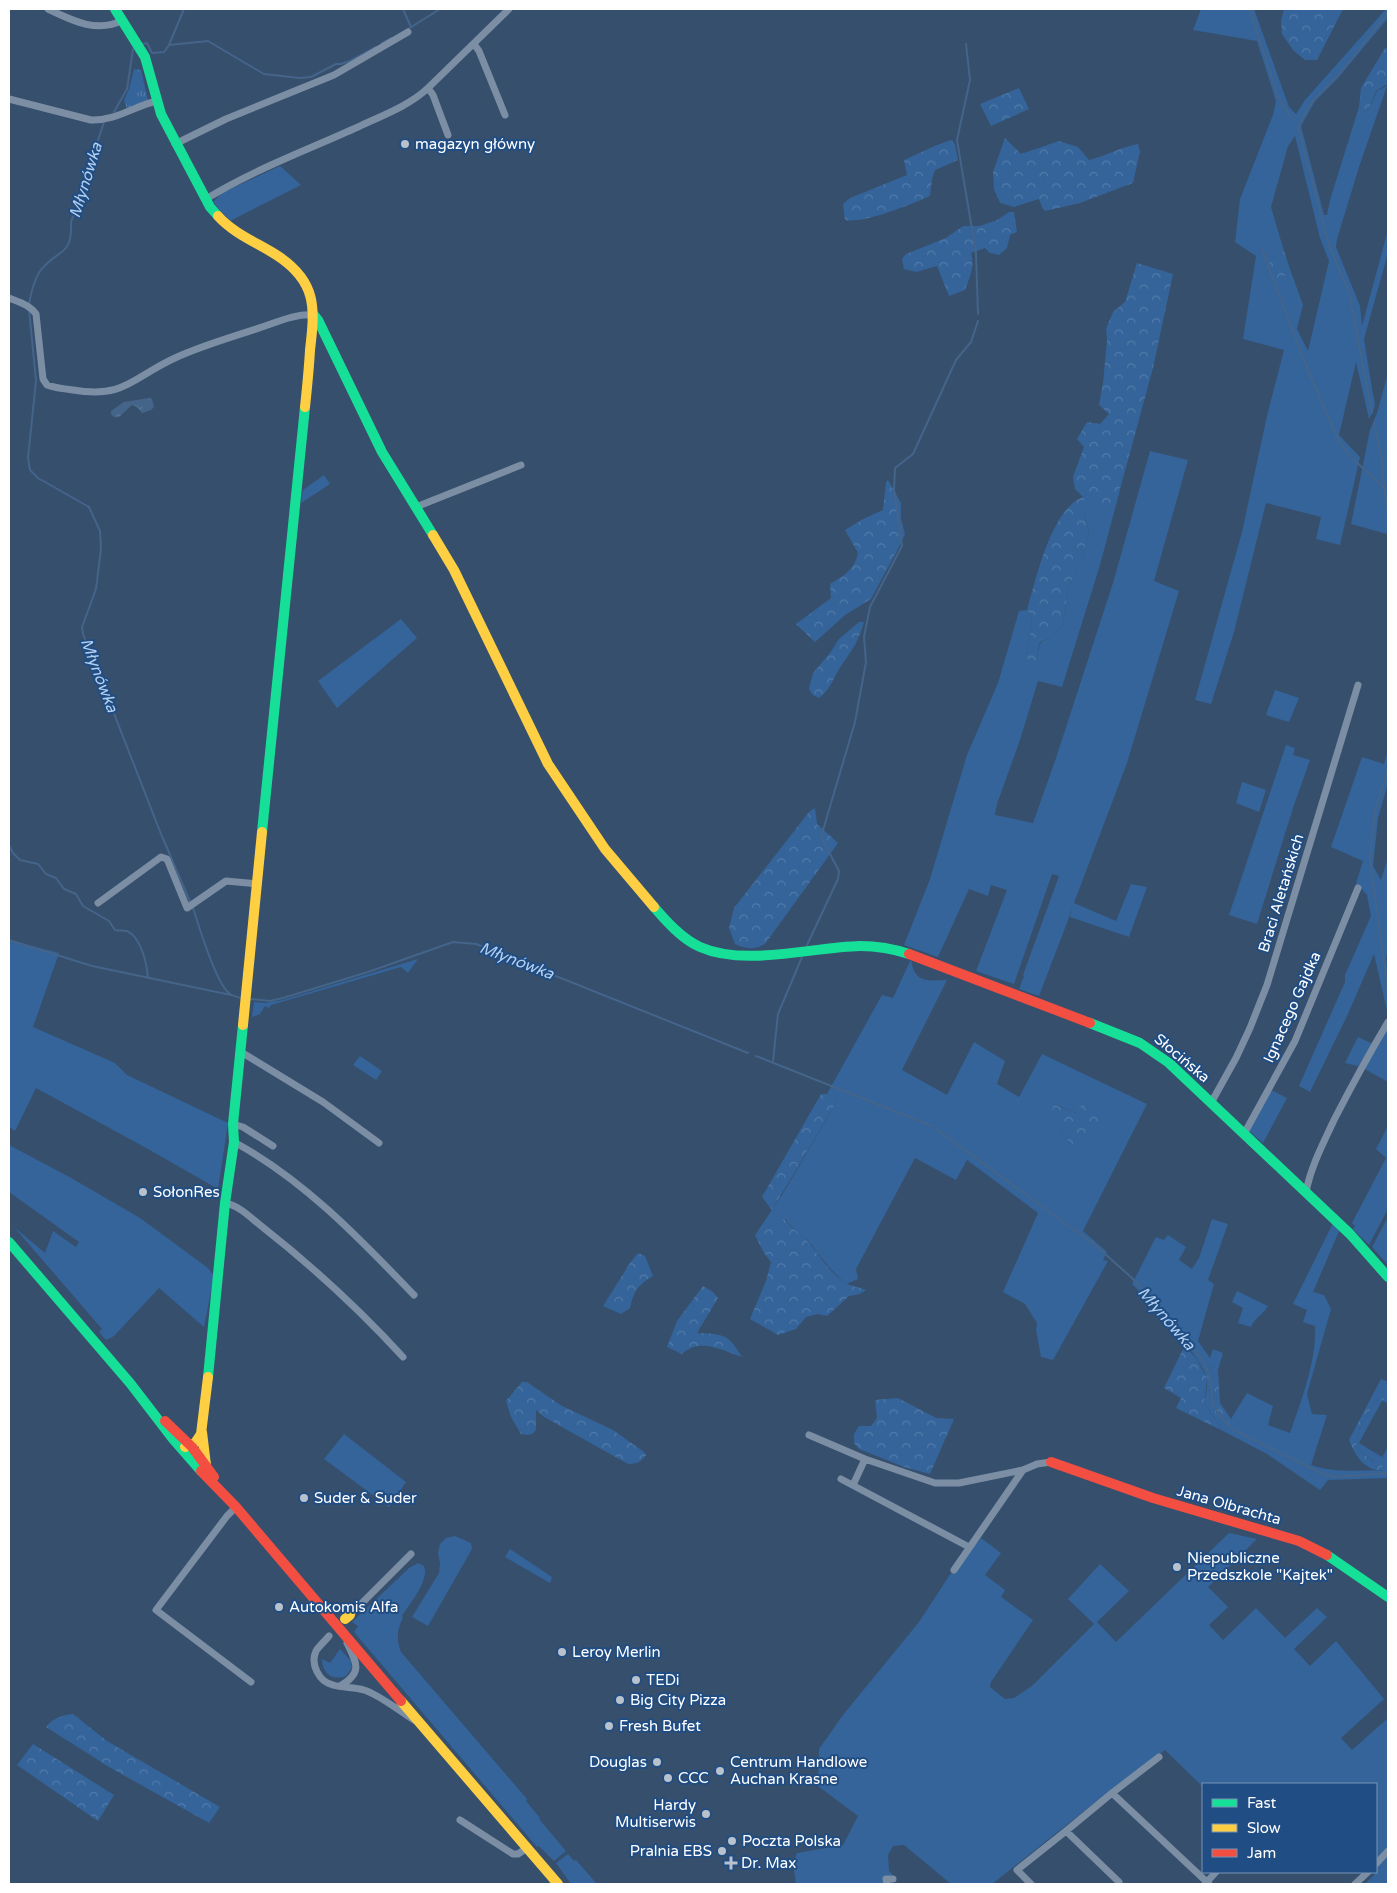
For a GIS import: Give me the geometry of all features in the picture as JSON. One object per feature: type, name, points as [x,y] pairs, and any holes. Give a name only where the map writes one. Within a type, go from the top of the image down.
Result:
[{"type":"street","points":[[48,9],[83,24],[96,27],[113,24],[122,20]]},
{"type":"street","points":[[116,9],[141,50],[148,66],[161,114],[214,213],[224,223],[280,256],[296,269],[307,287],[314,315],[233,1124],[234,1142],[225,1203],[202,1432],[206,1465]]},
{"type":"street","points":[[206,199],[243,179],[414,99],[428,88],[509,9]]},
{"type":"street","points":[[176,144],[226,119],[334,75],[408,32]]},
{"type":"street","points":[[474,44],[479,51],[505,115]]},
{"type":"street","points":[[428,88],[433,95],[448,135]]},
{"type":"street","points":[[9,99],[91,120],[123,115],[138,106],[157,101]]},
{"type":"street","points":[[9,298],[25,304],[34,311],[44,382],[50,386],[89,393],[102,393],[130,384],[152,370],[190,351],[274,323],[314,315]]},
{"type":"street","name":"Słocińska","points":[[314,315],[328,338],[381,450],[454,570],[548,764],[605,849],[666,922],[699,946],[724,954],[749,956],[859,946],[900,950],[1140,1043],[1169,1063],[1306,1192],[1368,1252],[1388,1277]]},
{"type":"street","points":[[416,507],[521,465]]},
{"type":"street","name":"Braci Aletańskich","points":[[1211,1103],[1236,1058],[1267,985],[1358,685]]},
{"type":"street","points":[[98,903],[161,856],[166,859],[187,908],[226,881],[258,884]]},
{"type":"street","name":"Ignacego Gajdka","points":[[1244,1134],[1296,1041],[1358,888]]},
{"type":"street","points":[[1306,1192],[1313,1165],[1320,1149],[1359,1071],[1388,1022]]},
{"type":"street","points":[[241,1052],[323,1102],[379,1143]]},
{"type":"street","points":[[233,1124],[243,1127],[273,1146]]},
{"type":"street","points":[[234,1142],[293,1180],[356,1236],[414,1295]]},
{"type":"street","points":[[225,1203],[236,1207],[283,1243],[365,1316],[403,1357]]},
{"type":"street","points":[[9,1242],[148,1405],[177,1444],[236,1507],[558,1884]]},
{"type":"street","points":[[148,1405],[191,1446],[206,1465],[222,1491]]},
{"type":"street","points":[[177,1444],[183,1447],[191,1446],[202,1432]]},
{"type":"street","points":[[809,1434],[864,1459],[935,1484],[959,1483],[1023,1470],[1037,1464],[1050,1462]]},
{"type":"street","points":[[191,1446],[195,1465]]},
{"type":"street","points":[[853,1485],[864,1459]]},
{"type":"street","name":"Jana Olbrachta","points":[[1050,1462],[1153,1498],[1299,1541],[1334,1558],[1388,1597]]},
{"type":"street","points":[[954,1570],[1023,1470]]},
{"type":"street","points":[[841,1479],[970,1548]]},
{"type":"street","points":[[236,1507],[227,1516],[156,1610],[251,1682]]},
{"type":"street","points":[[347,1617],[411,1554]]},
{"type":"street","points":[[340,1686],[353,1677],[356,1665],[343,1633]]},
{"type":"street","points":[[329,1636],[316,1651],[314,1660],[320,1678],[327,1683],[370,1692],[423,1726]]},
{"type":"street","points":[[1031,1884],[1017,1870],[1112,1793],[1159,1758]]},
{"type":"street","points":[[1112,1793],[1207,1884],[1215,1873]]},
{"type":"street","points":[[460,1820],[514,1854],[518,1854],[527,1848]]},
{"type":"street","points":[[1066,1831],[1119,1882]]},
{"type":"street","points":[[1377,1863],[1388,1851]]},
{"type":"street","points":[[1355,1884],[1367,1873]]},
{"type":"street","points":[[887,1884],[886,1880],[893,1879]]},
{"type":"green space","points":[[1201,9],[1254,9],[1289,107],[1296,114],[1305,100],[1388,9],[1388,18],[1338,78],[1315,101],[1301,126],[1324,215],[1327,215],[1359,107],[1364,112],[1369,109],[1377,91],[1387,86],[1359,167],[1336,247],[1360,306],[1362,326],[1388,230],[1388,253],[1364,339],[1375,402],[1374,407],[1369,419],[1356,362],[1339,435],[1360,457],[1340,545],[1316,539],[1321,517],[1266,503],[1234,632],[1211,704],[1195,700],[1242,532],[1267,416],[1284,350],[1243,339],[1256,256],[1235,242],[1240,199],[1273,115],[1276,101],[1257,41],[1193,30]],"holes":[[[1295,136],[1320,238],[1329,261],[1308,351],[1297,329],[1303,305],[1290,269],[1282,279],[1271,258],[1284,251],[1271,207],[1288,146]]]},
{"type":"green space","points":[[1284,9],[1343,9],[1317,60],[1305,60],[1293,50],[1282,34],[1281,21]]},
{"type":"green space","points":[[1385,48],[1388,49],[1388,84],[1376,91],[1369,109],[1364,112],[1359,107],[1361,88]]},
{"type":"green space","points":[[134,69],[141,70],[148,100],[127,109],[124,100]]},
{"type":"green space","points":[[1019,88],[1029,109],[991,126],[980,104]]},
{"type":"green space","points":[[1005,138],[1021,154],[1059,141],[1078,147],[1089,160],[1138,144],[1140,151],[1133,183],[1080,203],[1045,211],[1039,199],[1014,207],[1000,203],[994,189],[993,172]]},
{"type":"green space","points":[[951,140],[955,144],[958,160],[935,170],[930,196],[875,216],[845,220],[843,204],[850,198],[907,175],[904,160]]},
{"type":"green space","points":[[280,166],[301,185],[230,221],[213,202],[222,193]]},
{"type":"green space","points":[[1009,212],[1014,212],[1017,232],[1010,235],[1007,248],[999,255],[990,253],[985,248],[971,253],[972,267],[965,290],[949,296],[937,266],[916,272],[904,269],[902,259],[906,254],[946,238],[963,226],[980,226],[997,220]]},
{"type":"green space","points":[[1284,251],[1290,269],[1282,279],[1277,281],[1267,270],[1271,258]]},
{"type":"green space","points":[[1137,263],[1173,274],[1153,368],[1120,487],[1107,515],[1092,507],[1084,497],[1084,512],[1089,533],[1083,556],[1068,589],[1063,624],[1050,638],[1040,642],[1037,653],[1040,669],[1031,664],[1026,656],[1032,624],[1027,610],[1046,546],[1062,515],[1072,504],[1083,497],[1075,489],[1073,477],[1084,447],[1077,439],[1087,422],[1100,424],[1109,414],[1099,405],[1107,340],[1106,329],[1113,312],[1125,302]]},
{"type":"green space","points":[[1388,373],[1387,534],[1351,524],[1370,430],[1377,413]]},
{"type":"green space","points":[[1150,451],[1188,460],[1154,581],[1179,591],[1127,763],[1074,903],[1116,921],[1131,884],[1147,887],[1129,937],[1070,917],[1073,907],[1039,996],[1019,989],[1059,876],[1052,874],[1014,984],[976,971],[1007,890],[991,885],[988,896],[969,889],[938,957],[904,945],[930,879],[967,755],[998,683],[1019,611],[1027,610],[1031,617],[1032,624],[1026,656],[1039,669],[1037,653],[1041,642],[1050,638],[1063,624],[1068,589],[1083,556],[1089,533],[1084,512],[1084,497],[1120,487],[1128,460],[1100,565],[1062,687],[1038,681],[1020,740],[997,804],[995,815],[1033,823],[1113,583]]},
{"type":"green space","points":[[324,475],[330,484],[301,503],[303,490]]},
{"type":"green space","points":[[888,480],[901,503],[901,519],[905,534],[871,599],[845,615],[815,642],[796,624],[831,598],[830,584],[852,568],[858,553],[845,530],[883,510],[886,482]]},
{"type":"green space","points":[[401,619],[417,638],[337,708],[318,681]]},
{"type":"green space","points":[[859,622],[864,622],[857,640],[829,687],[819,698],[813,695],[809,689],[813,673],[839,639]]},
{"type":"green space","points":[[1275,690],[1299,698],[1289,722],[1266,715]]},
{"type":"green space","points":[[1286,745],[1295,748],[1293,755],[1310,760],[1257,924],[1229,915]]},
{"type":"green space","points":[[1388,750],[1388,783],[1378,818],[1373,866],[1381,880],[1388,857],[1388,952],[1386,958],[1388,968],[1388,1015],[1374,954],[1347,1016],[1310,1092],[1299,1086],[1345,982],[1345,975],[1371,916],[1367,895],[1356,883],[1363,861],[1331,847],[1362,757],[1384,764]]},
{"type":"green space","points":[[1242,782],[1266,790],[1259,812],[1236,803]]},
{"type":"green space","points":[[815,808],[817,824],[838,843],[765,944],[750,948],[735,944],[729,928],[734,908],[809,812]]},
{"type":"green space","points":[[9,940],[59,953],[33,1027],[115,1063],[127,1075],[228,1123],[218,1189],[36,1088],[15,1131],[9,1127]]},
{"type":"green space","points":[[418,959],[408,973],[401,967],[271,1005],[269,1008],[265,1006],[260,1014],[252,1017],[254,1002],[265,1003],[283,1000]]},
{"type":"green space","points":[[911,959],[915,973],[923,979],[933,981],[947,980],[902,1070],[947,1095],[974,1042],[1005,1061],[997,1084],[1019,1097],[1042,1054],[1147,1104],[1083,1231],[1107,1252],[1103,1260],[1108,1261],[1053,1360],[1041,1357],[1036,1330],[1037,1323],[1025,1304],[1003,1292],[1038,1213],[967,1160],[956,1180],[915,1158],[856,1269],[858,1279],[846,1284],[827,1265],[811,1244],[785,1219],[755,1235],[782,1195],[838,1100],[827,1094],[882,995],[893,998]],"holes":[[[1055,1104],[1076,1113],[1071,1146],[1059,1126]]]},
{"type":"green space","points":[[1388,1027],[1388,1082],[1363,1068]]},
{"type":"green space","points":[[1358,1037],[1373,1044],[1358,1066],[1345,1063]]},
{"type":"green space","points":[[360,1056],[382,1071],[376,1080],[353,1065]]},
{"type":"green space","points":[[1271,1090],[1287,1098],[1263,1143],[1249,1131]]},
{"type":"green space","points":[[821,1094],[827,1094],[838,1100],[772,1210],[762,1197]]},
{"type":"green space","points":[[1083,1103],[1100,1107],[1105,1121],[1082,1141],[1071,1146],[1059,1126],[1050,1117],[1054,1104],[1076,1113]]},
{"type":"green space","points":[[1388,1126],[1388,1209],[1369,1245],[1353,1229],[1355,1226],[1352,1223],[1386,1158],[1376,1149]]},
{"type":"green space","points":[[9,1145],[140,1218],[208,1268],[214,1276],[204,1327],[159,1288],[114,1336],[106,1340],[99,1332],[102,1329],[14,1227],[45,1253],[53,1231],[76,1247],[79,1242],[9,1192]]},
{"type":"green space","points":[[1388,1217],[1388,1265],[1372,1247]]},
{"type":"green space","points":[[784,1219],[807,1240],[839,1278],[849,1285],[866,1290],[860,1294],[849,1296],[827,1316],[818,1314],[806,1317],[796,1329],[778,1335],[750,1319],[766,1281],[771,1262],[755,1235]]},
{"type":"green space","points":[[1212,1219],[1228,1224],[1208,1280],[1214,1284],[1198,1341],[1210,1358],[1213,1349],[1223,1353],[1218,1370],[1209,1365],[1208,1381],[1213,1405],[1225,1426],[1247,1393],[1273,1406],[1268,1425],[1290,1433],[1311,1366],[1315,1339],[1315,1326],[1303,1322],[1307,1310],[1293,1304],[1333,1223],[1340,1229],[1313,1292],[1324,1295],[1331,1309],[1307,1394],[1312,1414],[1327,1415],[1311,1465],[1339,1470],[1383,1471],[1356,1446],[1360,1426],[1379,1397],[1382,1400],[1388,1400],[1388,1403],[1382,1401],[1359,1443],[1382,1457],[1388,1447],[1388,1478],[1328,1480],[1320,1490],[1267,1454],[1223,1431],[1204,1403],[1207,1379],[1204,1370],[1186,1344],[1132,1284],[1156,1237],[1164,1240],[1168,1235],[1186,1247],[1179,1260],[1192,1269],[1199,1258]]},
{"type":"green space","points":[[638,1253],[645,1256],[653,1276],[640,1286],[633,1297],[630,1308],[621,1314],[603,1306],[630,1263]]},
{"type":"green space","points":[[703,1286],[713,1292],[718,1298],[697,1333],[724,1337],[733,1344],[742,1357],[712,1347],[697,1346],[682,1354],[667,1347],[677,1321]]},
{"type":"green space","points":[[1237,1291],[1268,1306],[1251,1327],[1238,1323],[1243,1308],[1232,1302]]},
{"type":"green space","points":[[1185,1345],[1197,1360],[1207,1378],[1209,1365],[1218,1370],[1220,1403],[1231,1419],[1225,1427],[1215,1413],[1207,1380],[1204,1403],[1223,1431],[1176,1408],[1181,1398],[1164,1388]]},
{"type":"green space","points":[[1381,1379],[1388,1382],[1388,1400],[1382,1400],[1379,1397],[1360,1426],[1356,1446],[1374,1463],[1382,1461],[1383,1471],[1371,1468],[1362,1462],[1349,1440]]},
{"type":"green space","points":[[522,1382],[527,1382],[562,1406],[613,1430],[646,1455],[638,1462],[628,1464],[544,1417],[536,1410],[536,1429],[534,1433],[528,1435],[521,1434],[511,1417],[506,1401]]},
{"type":"green space","points":[[898,1398],[936,1418],[954,1419],[930,1474],[904,1467],[859,1449],[854,1443],[854,1434],[859,1426],[871,1426],[877,1418],[875,1400]]},
{"type":"green space","points":[[344,1434],[406,1482],[389,1507],[324,1459]]},
{"type":"green space","points":[[1229,1533],[1257,1539],[1208,1587],[1228,1607],[1209,1625],[1223,1640],[1256,1608],[1285,1638],[1317,1608],[1327,1617],[1294,1649],[1310,1666],[1336,1641],[1384,1699],[1341,1738],[1352,1750],[1388,1718],[1388,1884],[1365,1884],[1374,1873],[1377,1873],[1377,1783],[1202,1783],[1202,1786],[1165,1750],[1117,1785],[992,1884],[951,1884],[904,1845],[893,1846],[888,1855],[889,1871],[892,1874],[893,1884],[796,1884],[793,1863],[797,1853],[843,1845],[858,1816],[818,1786],[819,1749],[843,1715],[919,1622],[951,1573],[981,1538],[1001,1553],[985,1575],[1005,1590],[1001,1597],[1033,1620],[991,1682],[990,1687],[1005,1699],[1014,1698],[1032,1686],[1094,1624],[1068,1599],[1100,1564],[1129,1591],[1097,1622],[1116,1642]]},
{"type":"green space","points":[[455,1536],[471,1543],[472,1549],[428,1626],[412,1617],[439,1573],[438,1553],[440,1544],[446,1538]]},
{"type":"green space","points":[[510,1549],[552,1577],[550,1583],[505,1557]]},
{"type":"green space","points":[[418,1563],[424,1566],[424,1578],[418,1592],[402,1616],[398,1635],[401,1652],[527,1799],[526,1801],[539,1819],[566,1851],[554,1861],[539,1846],[537,1847],[354,1632],[358,1626],[352,1622],[409,1568]]},
{"type":"green space","points":[[340,1649],[351,1661],[352,1668],[346,1676],[332,1677],[326,1672],[322,1659],[330,1663]]},
{"type":"green space","points":[[73,1714],[107,1741],[220,1807],[209,1823],[109,1767],[46,1727],[58,1718]]},
{"type":"green space","points":[[33,1744],[114,1795],[98,1821],[17,1765]]},
{"type":"green space","points":[[568,1854],[574,1861],[576,1860],[597,1884],[571,1884],[556,1863]]},
{"type":"water","points":[[152,399],[154,407],[151,410],[142,413],[137,407],[132,405],[119,417],[114,417],[111,414],[111,411],[124,402]]},
{"type":"waterway","name":"Młynówka","points":[[142,44],[147,43],[152,53],[164,52],[169,45],[184,9]]},
{"type":"waterway","points":[[403,9],[411,27]]},
{"type":"waterway","points":[[408,29],[440,9]]},
{"type":"waterway","points":[[1250,10],[1279,99],[1293,120]]},
{"type":"waterway","points":[[1372,413],[1349,292],[1329,245],[1298,127],[1316,97],[1346,66],[1388,13]]},
{"type":"waterway","points":[[382,43],[391,38]]},
{"type":"waterway","points":[[169,45],[208,41],[264,74],[300,78],[311,77],[336,64],[350,61],[376,47]]},
{"type":"waterway","points":[[966,44],[970,80],[957,140],[976,253],[978,314]]},
{"type":"waterway","name":"Młynówka","points":[[114,112],[127,89],[133,49]]},
{"type":"waterway","name":"Młynówka","points":[[29,304],[34,282],[40,271],[67,247],[71,233],[71,222],[104,122]]},
{"type":"waterway","points":[[1262,249],[1303,358],[1338,440],[1350,456],[1384,488]]},
{"type":"waterway","name":"Młynówka","points":[[29,309],[36,381],[28,458],[30,470],[38,478],[89,507],[100,531],[101,549],[96,589],[82,627],[83,634],[161,834],[191,904]]},
{"type":"waterway","points":[[807,945],[838,879],[839,871],[821,837],[855,722],[866,662],[864,637],[870,607],[902,546],[894,489],[895,468],[913,454],[956,360],[971,342],[978,321]]},
{"type":"waterway","points":[[1374,423],[1382,460],[1388,510]]},
{"type":"waterway","points":[[1388,770],[1375,810],[1370,859],[1388,991]]},
{"type":"waterway","points":[[9,845],[13,853],[20,860],[38,864],[46,874],[56,878],[64,889],[76,894],[83,906],[109,921],[115,930],[127,931],[132,934],[140,945],[148,978]]},
{"type":"waterway","name":"Młynówka","points":[[193,908],[208,954],[219,979],[230,994],[241,998]]},
{"type":"waterway","name":"Młynówka","points":[[9,940],[92,966],[231,995]]},
{"type":"waterway","name":"Młynówka","points":[[251,999],[270,1001],[283,998],[368,972],[453,942],[476,944],[748,1053]]},
{"type":"waterway","points":[[773,1061],[778,1014],[802,957]]},
{"type":"waterway","name":"Młynówka","points":[[756,1056],[932,1126]]},
{"type":"waterway","name":"Młynówka","points":[[936,1129],[1095,1245],[1132,1278],[1176,1326],[1201,1358],[1209,1374],[1213,1404],[1219,1415],[1229,1426],[1325,1475],[1337,1477],[1388,1473]]},
{"type":"traffic: fast","points":[[115,9],[145,57],[161,114],[210,207],[218,216]]},
{"type":"traffic: fast","points":[[314,315],[382,452],[433,535]]},
{"type":"traffic: fast","points":[[262,832],[305,407]]},
{"type":"traffic: fast","points":[[654,907],[669,924],[693,944],[718,953],[758,956],[860,946],[885,948],[909,954]]},
{"type":"traffic: fast","points":[[1090,1023],[1140,1043],[1169,1063],[1350,1234],[1388,1277]]},
{"type":"traffic: fast","points":[[208,1377],[225,1203],[234,1142],[233,1124],[243,1025]]},
{"type":"traffic: fast","points":[[9,1242],[130,1383],[173,1439],[201,1471]]},
{"type":"traffic: fast","points":[[1327,1555],[1388,1597]]},
{"type":"traffic: slow","points":[[218,216],[239,233],[291,266],[307,286],[313,321],[305,407]]},
{"type":"traffic: slow","points":[[433,535],[454,570],[548,764],[605,849],[654,907]]},
{"type":"traffic: slow","points":[[243,1025],[262,832]]},
{"type":"traffic: slow","points":[[185,1447],[195,1443],[201,1434],[208,1377]]},
{"type":"traffic: slow","points":[[202,1432],[206,1465]]},
{"type":"traffic: slow","points":[[345,1619],[350,1615]]},
{"type":"traffic: slow","points":[[401,1701],[558,1884]]},
{"type":"traffic: jam","points":[[909,954],[1090,1023]]},
{"type":"traffic: jam","points":[[165,1421],[192,1447],[214,1477]]},
{"type":"traffic: jam","points":[[1051,1462],[1153,1498],[1299,1541],[1327,1555]]},
{"type":"traffic: jam","points":[[201,1471],[236,1507],[401,1701]]},
{"type":"place","name":"magazyn główny","points":[[405,144]]},
{"type":"place","name":"SołonRes","points":[[143,1192]]},
{"type":"place","name":"Suder & Suder","points":[[304,1498]]},
{"type":"place","name":"Niepubliczne Przedszkole \"Kajtek\"","points":[[1177,1567]]},
{"type":"place","name":"Autokomis Alfa","points":[[279,1607]]},
{"type":"place","name":"Leroy Merlin","points":[[562,1652]]},
{"type":"place","name":"TEDi","points":[[636,1680]]},
{"type":"place","name":"Big City Pizza","points":[[620,1700]]},
{"type":"place","name":"Fresh Bufet","points":[[609,1726]]},
{"type":"place","name":"Douglas","points":[[657,1762]]},
{"type":"place","name":"Centrum Handlowe Auchan Krasne","points":[[720,1771]]},
{"type":"place","name":"CCC","points":[[668,1778]]},
{"type":"place","name":"Hardy Multiserwis","points":[[706,1814]]},
{"type":"place","name":"Poczta Polska","points":[[732,1841]]},
{"type":"place","name":"Pralnia EBS","points":[[722,1851]]},
{"type":"place","name":"Dr. Max","points":[[731,1863]]}]
